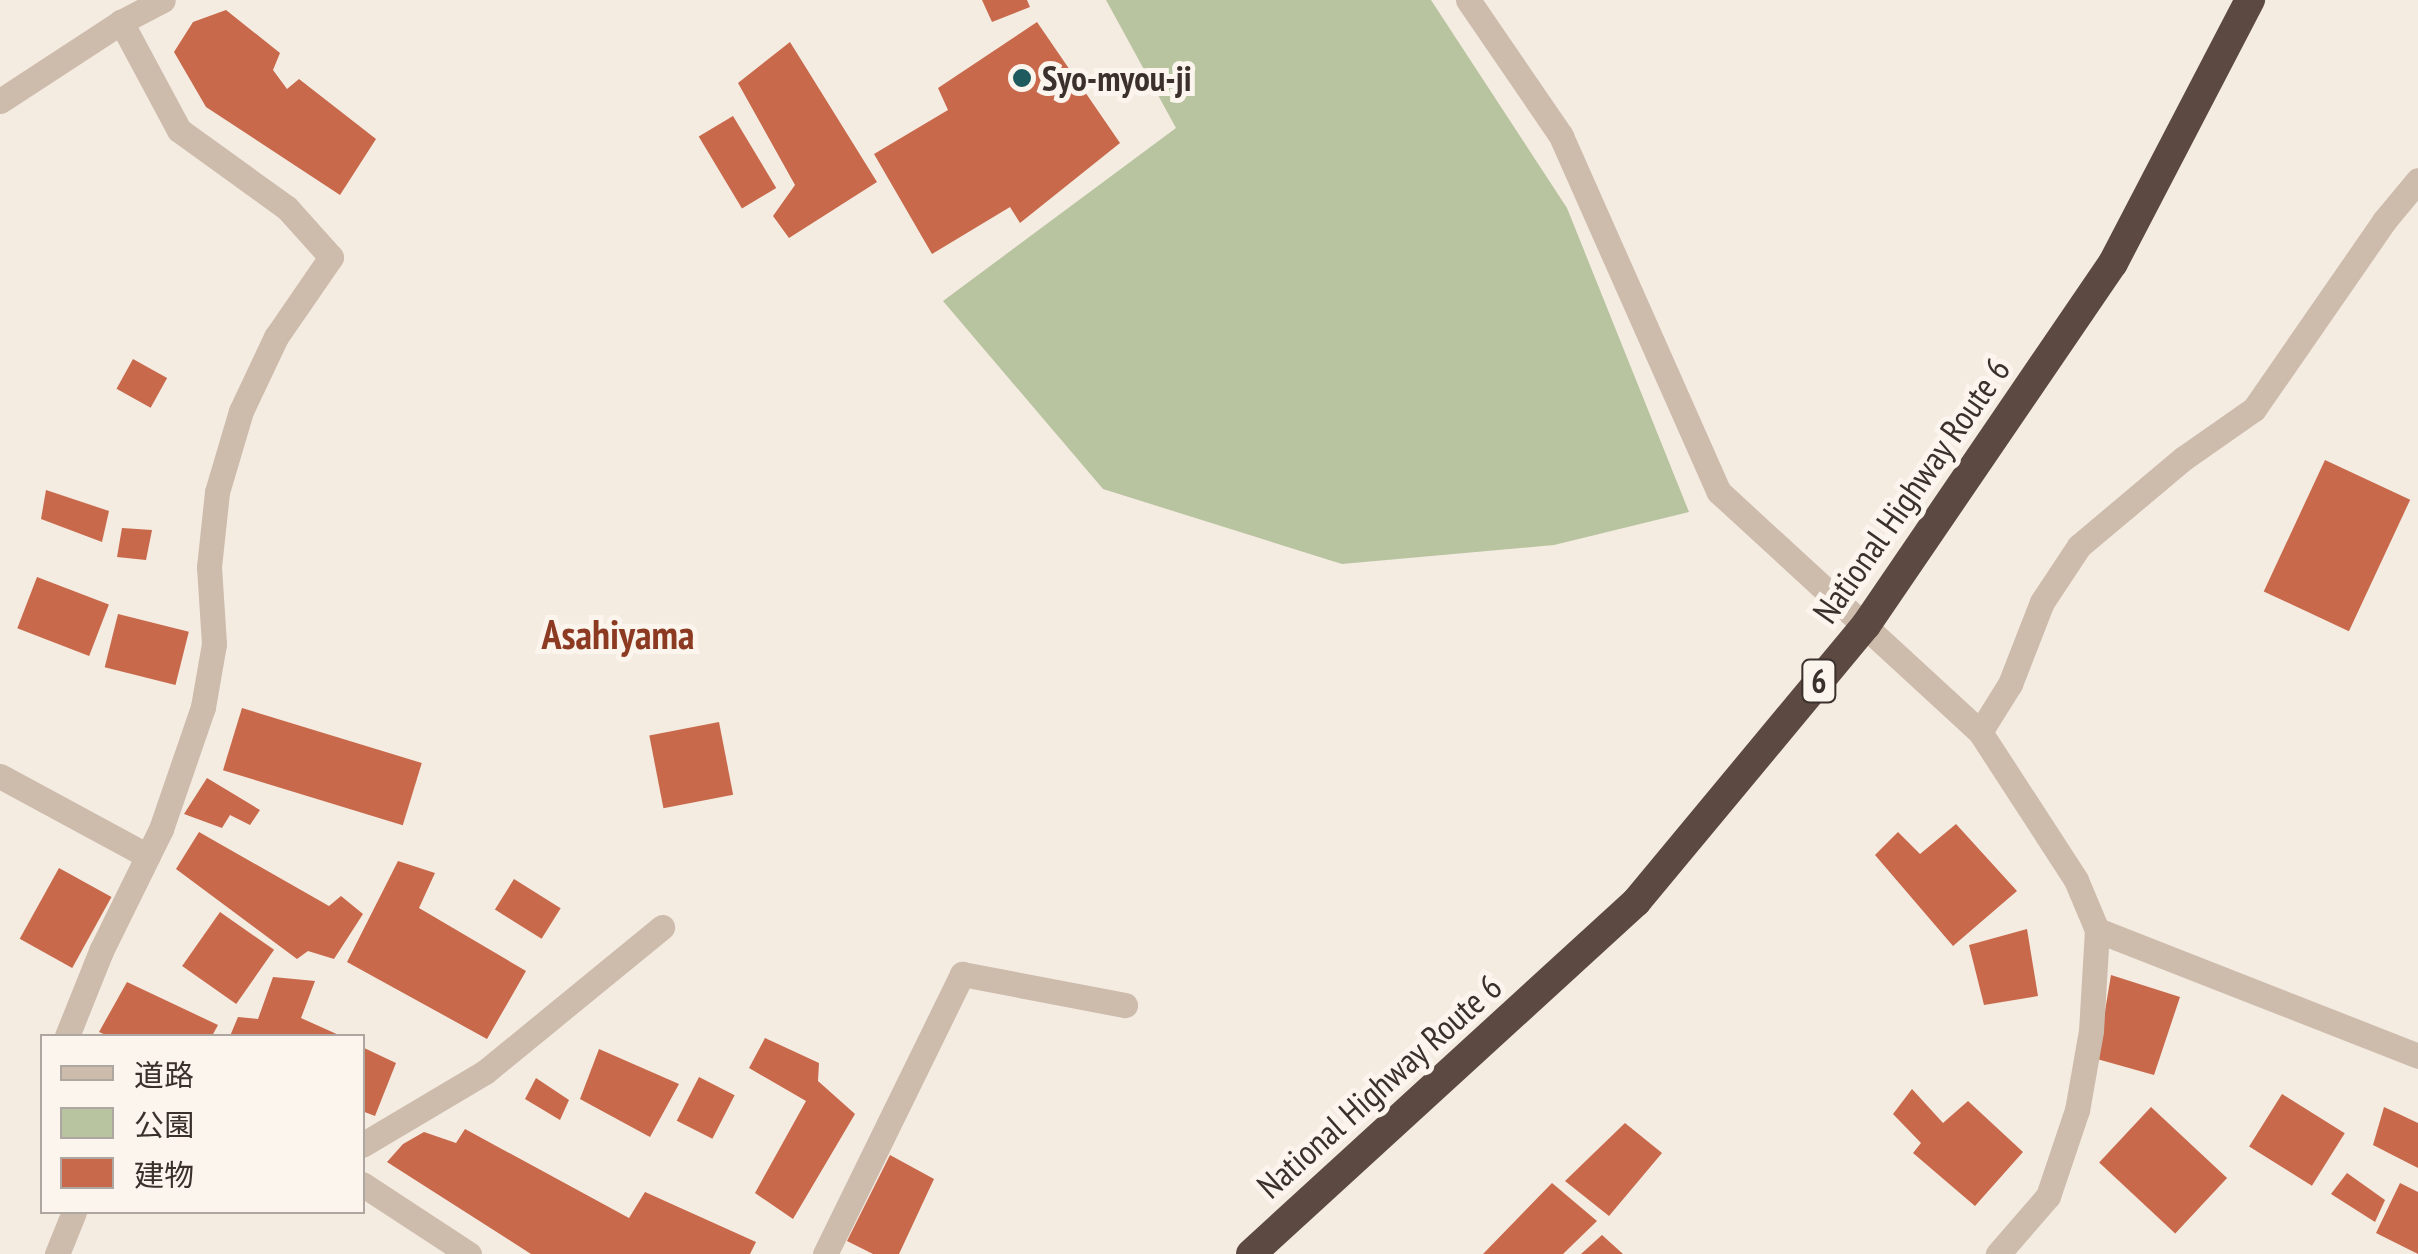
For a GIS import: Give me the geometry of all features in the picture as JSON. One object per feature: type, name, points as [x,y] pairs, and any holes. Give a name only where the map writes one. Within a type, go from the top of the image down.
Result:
[{"type":"highway","name":"National Highway Route 6","points":[[1251,1254],[1636,902],[1866,626],[2114,263],[2250,0]]},
{"type":"street","points":[[0,101],[121,22],[163,0]]},
{"type":"street","points":[[1468,0],[1561,136],[1719,492],[1980,732],[2076,880],[2096,930],[2091,1032],[2077,1110],[2048,1196],[1998,1254]]},
{"type":"street","points":[[68,1034],[180,778],[202,707],[214,644],[209,567],[217,492],[240,411],[276,337],[331,257],[287,208],[178,130],[121,22]]},
{"type":"street","points":[[1980,732],[2010,684],[2042,602],[2080,546],[2184,458],[2254,409],[2384,221],[2418,180]]},
{"type":"street","points":[[0,776],[148,856]]},
{"type":"street","points":[[365,1142],[485,1072],[662,927]]},
{"type":"street","points":[[2096,930],[2418,1056]]},
{"type":"street","points":[[825,1254],[962,974],[1125,1005]]},
{"type":"street","points":[[365,1186],[469,1254]]},
{"type":"street","points":[[57,1254],[73,1214]]},
{"type":"green space","points":[[1106,0],[1431,0],[1567,208],[1689,512],[1554,545],[1342,564],[1103,489],[943,301],[1176,128]]},
{"type":"building","points":[[982,0],[1027,0],[1030,7],[992,22]]},
{"type":"building","points":[[226,10],[280,53],[273,70],[287,89],[299,79],[376,139],[340,195],[206,107],[174,52],[193,22]]},
{"type":"building","points":[[1037,22],[1120,143],[1020,223],[1010,207],[932,254],[874,154],[948,110],[938,88]]},
{"type":"building","points":[[790,42],[877,182],[789,238],[773,216],[795,185],[738,83]]},
{"type":"building","points":[[733,116],[776,188],[742,209],[699,137]]},
{"type":"building","points":[[133,359],[167,378],[151,408],[117,389]]},
{"type":"building","points":[[2325,460],[2410,500],[2349,631],[2264,591]]},
{"type":"building","points":[[46,490],[109,511],[102,542],[41,519]]},
{"type":"building","points":[[122,528],[152,530],[146,560],[117,557]]},
{"type":"building","points":[[37,577],[109,605],[89,656],[17,628]]},
{"type":"building","points":[[118,614],[189,632],[176,685],[105,667]]},
{"type":"building","points":[[242,708],[422,763],[403,825],[223,770]]},
{"type":"building","points":[[719,722],[733,795],[663,808],[649,736]]},
{"type":"building","points":[[207,778],[260,810],[250,825],[230,815],[222,828],[184,814]]},
{"type":"building","points":[[1956,824],[2017,891],[1953,946],[1875,855],[1898,832],[1920,854]]},
{"type":"building","points":[[199,832],[329,906],[341,896],[363,914],[334,959],[308,951],[297,959],[176,869]]},
{"type":"building","points":[[398,861],[435,873],[419,908],[526,971],[487,1039],[347,962]]},
{"type":"building","points":[[59,868],[111,897],[72,968],[20,939]]},
{"type":"building","points":[[514,879],[561,908],[542,939],[495,910]]},
{"type":"building","points":[[220,912],[274,950],[236,1004],[182,966]]},
{"type":"building","points":[[2027,929],[2038,996],[1984,1005],[1969,945]]},
{"type":"building","points":[[2111,975],[2180,997],[2154,1075],[2097,1059]]},
{"type":"building","points":[[273,977],[315,981],[301,1018],[337,1034],[231,1034],[238,1017],[258,1019]]},
{"type":"building","points":[[127,982],[218,1025],[213,1034],[99,1032]]},
{"type":"building","points":[[765,1038],[819,1063],[818,1081],[855,1114],[793,1219],[755,1193],[806,1101],[749,1068]]},
{"type":"building","points":[[365,1048],[396,1063],[375,1116],[365,1112]]},
{"type":"building","points":[[599,1049],[679,1084],[650,1137],[580,1099]]},
{"type":"building","points":[[699,1077],[735,1095],[712,1139],[677,1121]]},
{"type":"building","points":[[536,1078],[569,1100],[560,1120],[525,1099]]},
{"type":"building","points":[[1912,1089],[1943,1123],[1968,1101],[2023,1152],[1975,1206],[1913,1153],[1921,1143],[1893,1114]]},
{"type":"building","points":[[2282,1094],[2345,1133],[2312,1186],[2249,1147]]},
{"type":"building","points":[[2151,1107],[2227,1178],[2175,1234],[2099,1163]]},
{"type":"building","points":[[2384,1107],[2418,1123],[2418,1168],[2373,1145]]},
{"type":"building","points":[[1625,1123],[1662,1153],[1609,1216],[1565,1181]]},
{"type":"building","points":[[465,1129],[629,1218],[645,1192],[756,1242],[750,1254],[531,1254],[387,1162],[403,1144],[424,1132],[456,1143]]},
{"type":"building","points":[[890,1155],[934,1179],[899,1254],[873,1254],[847,1241]]},
{"type":"building","points":[[2347,1173],[2385,1200],[2375,1222],[2331,1194]]},
{"type":"building","points":[[1552,1183],[1597,1221],[1563,1254],[1483,1254]]},
{"type":"building","points":[[2400,1183],[2418,1192],[2418,1254],[2376,1233]]},
{"type":"building","points":[[1602,1235],[1623,1254],[1581,1254]]},
{"type":"place","name":"Syo-myou-ji","points":[[1022,78]]},
{"type":"district","name":"Asahiyama","points":[[618,634]]}]
